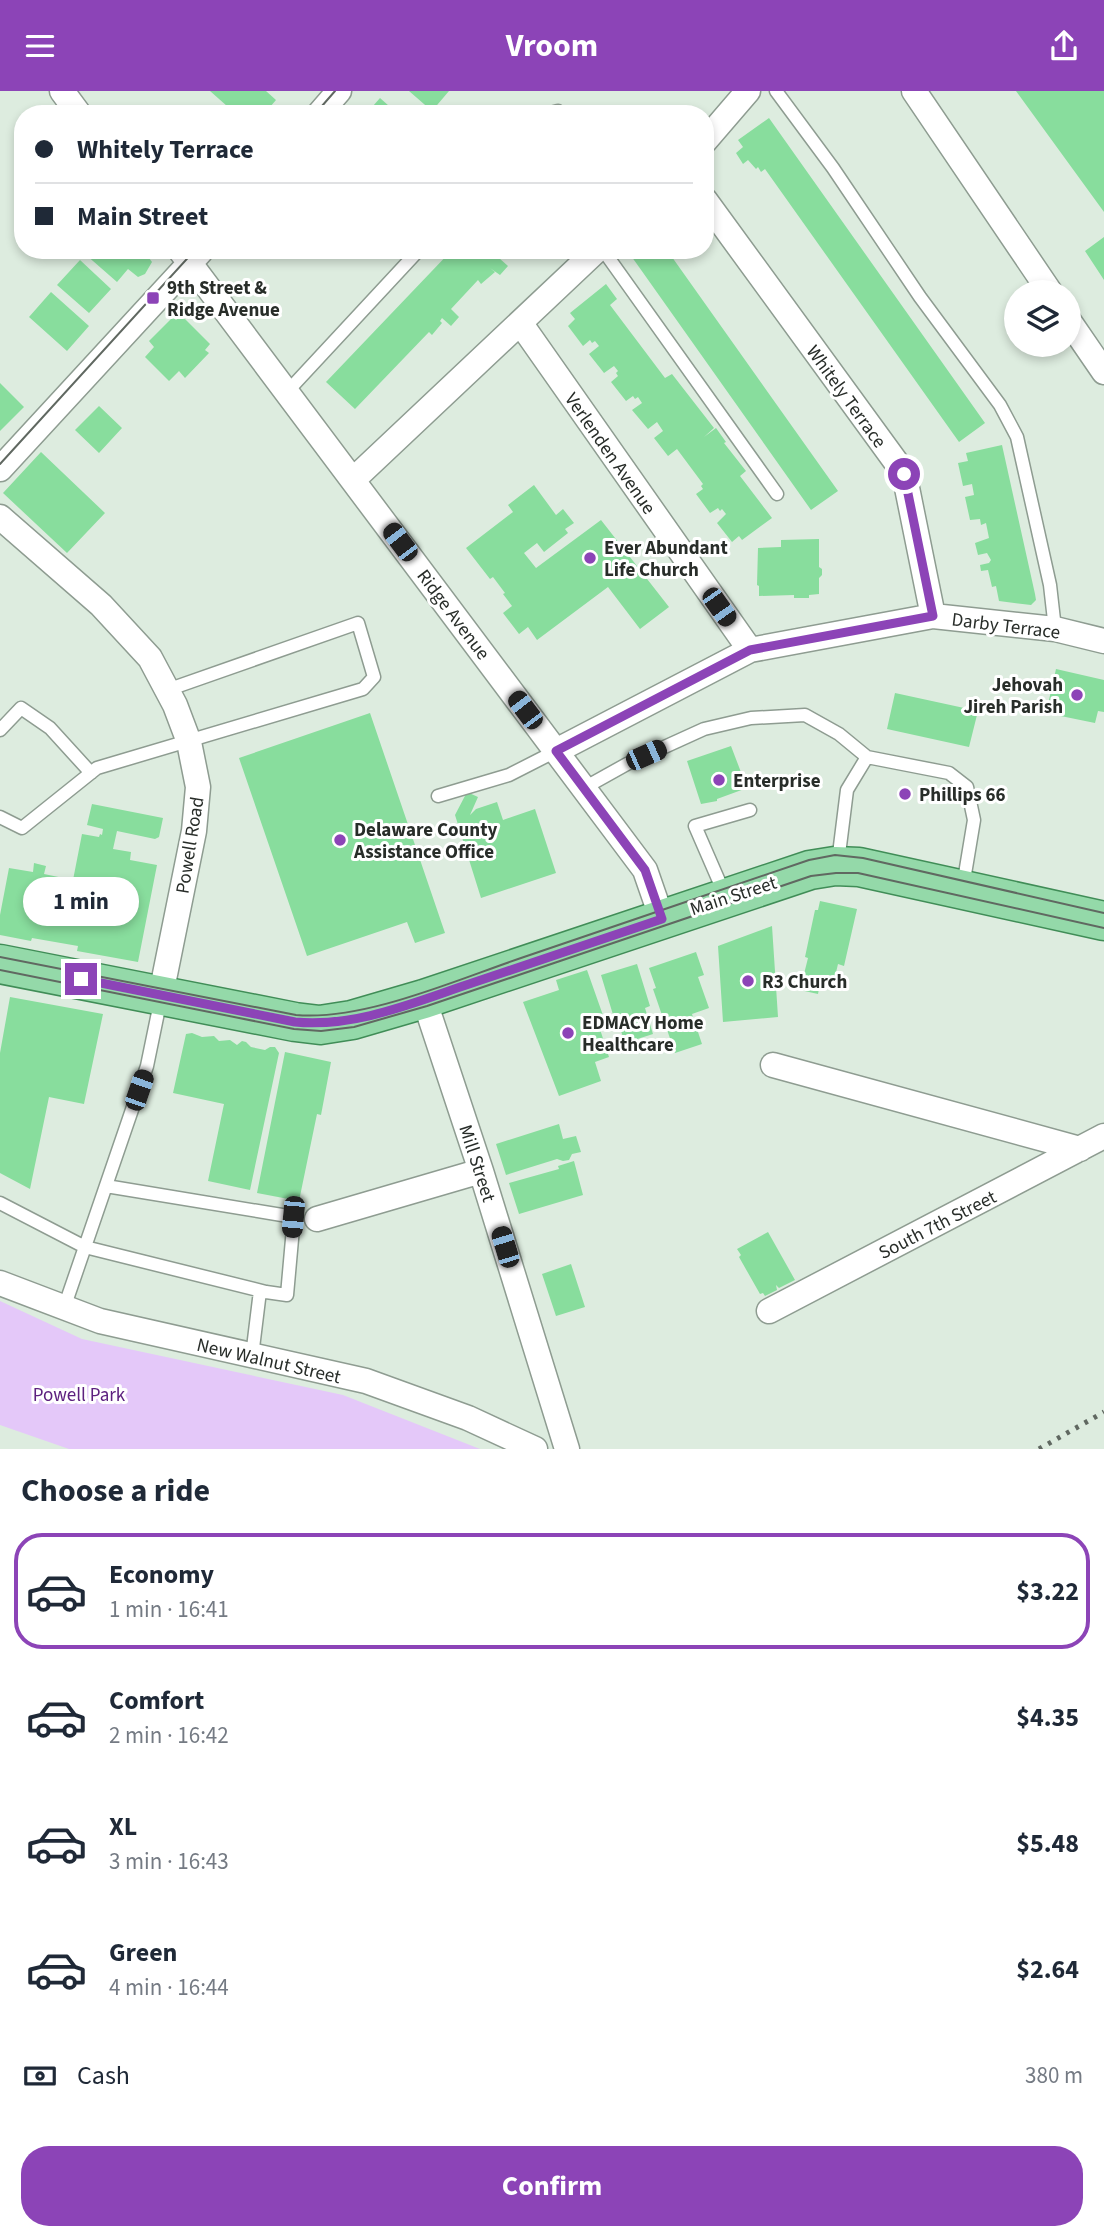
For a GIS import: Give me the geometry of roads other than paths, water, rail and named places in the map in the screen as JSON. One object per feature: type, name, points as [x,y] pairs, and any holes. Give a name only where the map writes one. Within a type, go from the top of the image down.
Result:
[{"type":"main road","name":"Main Street","points":[[0,964],[320,1025],[352,1020],[424,999],[810,870],[838,866],[859,867],[1104,921]]},
{"type":"street","points":[[327,105],[339,91]]},
{"type":"street","points":[[714,131],[748,91]]},
{"type":"street","points":[[914,91],[1042,280]]},
{"type":"street","name":"Whitely Terrace","points":[[714,212],[904,474],[933,616]]},
{"type":"street","points":[[0,469],[187,259]]},
{"type":"street","name":"Ridge Avenue","points":[[194,259],[287,392],[645,870],[662,919]]},
{"type":"street","points":[[354,480],[588,259]]},
{"type":"street","name":"Verlenden Avenue","points":[[521,324],[750,650]]},
{"type":"street","points":[[1081,338],[1104,372]]},
{"type":"street","name":"Powell Road","points":[[0,517],[101,605],[150,658],[190,742],[198,786],[194,831],[161,994]]},
{"type":"street","name":"Darby Terrace","points":[[556,751],[750,650],[933,616],[1055,629],[1104,641]]},
{"type":"street","name":"Mill Street","points":[[424,999],[481,1171],[567,1449]]},
{"type":"street","points":[[773,1065],[1080,1149]]},
{"type":"street","name":"South 7th Street","points":[[769,1311],[1104,1136]]},
{"type":"street","points":[[305,1218],[481,1171]]},
{"type":"street","name":"New Walnut Street","points":[[0,1283],[100,1321],[366,1381],[468,1418],[534,1449]]},
{"type":"lane","points":[[776,91],[834,168],[920,297],[1000,405],[1017,437],[1050,585],[1055,629]]},
{"type":"lane","points":[[287,392],[411,259]]},
{"type":"lane","points":[[609,259],[777,494]]},
{"type":"lane","points":[[0,817],[22,828],[97,768],[363,689],[374,677],[358,623],[167,690]]},
{"type":"lane","points":[[0,730],[21,708],[50,728],[91,773]]},
{"type":"lane","points":[[584,788],[627,764],[704,730],[751,718],[805,715],[838,734],[867,757],[949,773],[967,787],[974,820],[962,889]]},
{"type":"lane","points":[[438,796],[509,775],[556,751]]},
{"type":"lane","points":[[838,866],[847,790],[867,757]]},
{"type":"lane","points":[[726,898],[695,826],[750,810]]},
{"type":"lane","points":[[64,1308],[147,1066],[161,994]]},
{"type":"lane","points":[[0,1203],[85,1247],[287,1296],[305,1218],[106,1186]]},
{"type":"lane","points":[[252,1356],[260,1291]]},
{"type":"tram line","points":[[323,105],[335,91]]},
{"type":"tram line","points":[[0,464],[187,259]]},
{"type":"tram line","points":[[0,957],[296,1015],[323,1015],[351,1012],[410,997],[809,860],[835,855],[863,858],[1104,913]]},
{"type":"tram line","points":[[0,970],[294,1029],[321,1031],[354,1027],[427,1006],[811,876],[858,873],[1104,928]]},
{"type":"railway","points":[[1039,1449],[1104,1412]]},
{"type":"place","name":"9th Street & Ridge Avenue","points":[[153,298]]},
{"type":"place","name":"Ever Abundant Life Church","points":[[590,558]]},
{"type":"place","name":"Jehovah Jireh Parish","points":[[1077,695]]},
{"type":"place","name":"Enterprise","points":[[719,780]]},
{"type":"place","name":"Phillips 66","points":[[905,794]]},
{"type":"place","name":"Delaware County Assistance Office","points":[[340,840]]},
{"type":"place","name":"R3 Church","points":[[748,981]]},
{"type":"place","name":"EDMACY Home Healthcare","points":[[568,1033]]},
{"type":"park label","name":"Powell Park","points":[[79,1394]]}]
